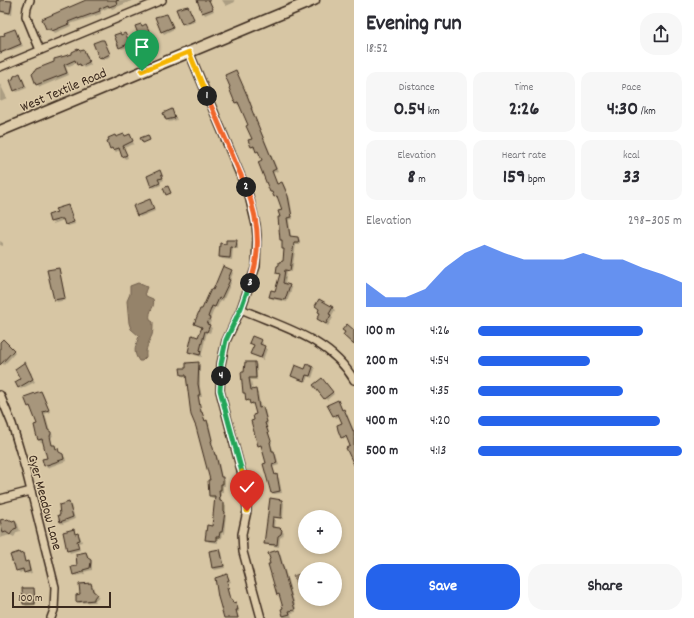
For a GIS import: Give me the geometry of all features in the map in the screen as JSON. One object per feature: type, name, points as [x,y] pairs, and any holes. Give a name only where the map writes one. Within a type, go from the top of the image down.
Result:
[{"type":"main road","name":"West Textile Road","points":[[0,131],[314,0]]},
{"type":"street","points":[[30,0],[26,16],[40,50]]},
{"type":"street","points":[[0,67],[162,0]]},
{"type":"street","points":[[189,52],[249,196],[256,225],[256,266],[241,308],[226,340],[221,364],[220,390],[246,489],[247,511],[242,534],[243,552],[261,618]]},
{"type":"street","points":[[241,308],[304,335],[318,343],[346,367],[354,380]]},
{"type":"street","name":"Gyer Meadow Lane","points":[[0,395],[12,424],[31,491],[55,587],[54,610],[51,618]]},
{"type":"street","points":[[0,499],[31,491]]},
{"type":"shaded area","points":[[138,283],[147,287],[145,292],[146,296],[153,299],[154,302],[150,313],[150,320],[153,322],[152,334],[147,348],[146,357],[142,361],[139,361],[135,351],[139,336],[131,329],[127,301],[130,294],[130,286]]},
{"type":"shaded area","points":[[298,574],[298,586],[297,586],[293,576]]},
{"type":"building","points":[[0,0],[12,1],[10,13],[0,11]]},
{"type":"building","points":[[86,0],[119,0],[116,1],[117,4],[109,7],[108,5],[99,9],[100,11],[68,22],[69,24],[52,31],[51,29],[46,29],[42,19]]},
{"type":"building","points":[[197,0],[209,0],[213,9],[202,13]]},
{"type":"building","points":[[188,6],[194,19],[182,24],[176,9]]},
{"type":"building","points":[[167,14],[173,27],[161,32],[155,17]]},
{"type":"building","points":[[141,24],[142,26],[146,24],[151,35],[140,39],[135,26]]},
{"type":"building","points":[[15,29],[21,44],[0,53],[0,36],[5,35],[4,33]]},
{"type":"building","points":[[120,33],[121,35],[125,33],[130,43],[119,48],[114,35]]},
{"type":"building","points":[[104,40],[110,54],[99,58],[93,43]]},
{"type":"building","points":[[78,49],[80,51],[84,50],[89,62],[81,66],[80,64],[77,65],[75,60],[64,65],[67,73],[36,85],[32,74],[36,69],[54,62],[54,59],[72,54],[72,52]]},
{"type":"building","points":[[236,70],[276,169],[272,171],[277,184],[282,182],[288,196],[292,217],[287,218],[290,236],[298,237],[299,243],[294,243],[290,271],[285,270],[283,283],[290,285],[285,300],[269,297],[271,290],[275,291],[280,274],[276,273],[277,266],[279,265],[279,262],[283,261],[284,249],[282,249],[282,240],[280,240],[278,217],[280,217],[278,211],[282,210],[277,196],[274,197],[272,192],[270,192],[258,162],[262,160],[258,151],[256,152],[254,146],[251,147],[248,140],[252,139],[246,126],[248,125],[238,102],[235,103],[229,88],[230,87],[225,75]]},
{"type":"building","points":[[20,73],[25,86],[14,91],[10,80]]},
{"type":"building","points":[[172,109],[175,118],[166,120],[163,113]]},
{"type":"building","points":[[124,134],[125,136],[130,134],[133,141],[123,146],[127,155],[122,157],[119,148],[113,150],[112,148],[110,149],[107,141],[109,140],[108,138],[115,135],[116,137]]},
{"type":"building","points":[[148,135],[150,140],[143,143],[140,138]]},
{"type":"building","points":[[160,170],[163,178],[158,179],[160,183],[151,187],[147,176]]},
{"type":"building","points":[[168,186],[171,193],[166,195],[163,188]]},
{"type":"building","points":[[150,199],[154,209],[137,216],[133,206]]},
{"type":"building","points":[[68,205],[74,222],[65,225],[63,219],[61,219],[50,222],[48,215],[57,212],[55,209]]},
{"type":"building","points":[[226,240],[237,240],[236,248],[231,247],[230,258],[219,257],[220,243],[226,244]]},
{"type":"building","points":[[223,266],[232,270],[228,279],[230,280],[221,299],[219,298],[215,307],[212,306],[208,317],[210,318],[207,324],[210,325],[207,332],[205,331],[200,355],[188,352],[192,335],[198,337],[202,327],[194,324],[200,309],[202,309],[211,289],[213,290]]},
{"type":"building","points":[[59,268],[65,298],[54,300],[47,270]]},
{"type":"building","points":[[319,299],[333,307],[326,324],[317,319],[320,313],[318,312],[319,309],[315,306]]},
{"type":"building","points":[[347,324],[354,330],[354,345],[343,335],[345,332],[342,330]]},
{"type":"building","points":[[252,336],[262,340],[260,344],[265,346],[261,358],[250,354],[254,345],[249,343]]},
{"type":"building","points":[[3,339],[14,350],[0,365],[0,342]]},
{"type":"building","points":[[25,362],[33,379],[18,388],[15,382],[20,379],[15,369]]},
{"type":"building","points":[[199,362],[198,384],[200,395],[198,395],[201,412],[205,421],[207,420],[221,477],[223,477],[223,484],[221,484],[221,490],[219,490],[220,501],[224,502],[225,512],[222,532],[220,532],[219,537],[216,537],[216,541],[205,540],[207,525],[212,526],[215,496],[209,496],[208,480],[210,480],[196,427],[191,415],[186,375],[181,375],[180,368],[186,368],[186,363]]},
{"type":"building","points":[[245,362],[255,362],[256,378],[249,378],[251,390],[256,389],[259,408],[263,407],[267,422],[265,423],[271,441],[272,451],[274,451],[277,463],[272,465],[275,475],[277,474],[280,491],[271,493],[263,464],[266,463],[261,445],[258,446],[251,421],[254,420],[253,415],[256,414],[253,403],[250,404],[249,400],[246,401],[245,393],[243,393],[241,372],[244,372]]},
{"type":"building","points":[[307,364],[313,367],[310,376],[306,375],[304,381],[291,376],[295,365],[305,369]]},
{"type":"building","points":[[322,378],[333,392],[324,399],[313,385]]},
{"type":"building","points":[[41,391],[49,410],[43,412],[48,430],[51,432],[50,436],[52,445],[55,445],[56,449],[58,448],[59,452],[63,454],[64,459],[44,466],[42,459],[47,458],[42,439],[38,440],[34,425],[37,424],[30,406],[28,407],[24,397]]},
{"type":"building","points":[[338,400],[342,410],[344,409],[354,433],[354,465],[346,448],[350,446],[346,436],[341,438],[338,430],[337,425],[342,423],[338,414],[333,416],[327,405]]},
{"type":"building","points":[[270,498],[282,500],[281,518],[273,517],[272,527],[280,528],[282,530],[281,534],[278,536],[277,545],[264,544]]},
{"type":"building","points":[[69,502],[73,517],[60,522],[58,515],[60,515],[59,505]]},
{"type":"building","points":[[4,519],[12,521],[15,520],[17,528],[14,529],[10,535],[6,532],[3,533],[0,520]]},
{"type":"building","points":[[74,529],[75,534],[78,533],[80,540],[77,541],[79,548],[67,551],[63,532]]},
{"type":"building","points":[[220,549],[224,566],[212,568],[209,551]]},
{"type":"building","points":[[278,550],[295,610],[289,611],[290,614],[283,616],[281,609],[283,608],[279,594],[277,595],[268,564],[270,564],[270,559],[268,553]]},
{"type":"building","points":[[19,552],[20,554],[23,553],[25,562],[28,561],[30,571],[24,573],[23,569],[16,571],[10,555]]},
{"type":"building","points":[[86,552],[88,558],[91,560],[90,568],[73,575],[71,567],[77,566],[76,554]]},
{"type":"building","points":[[227,574],[229,588],[227,588],[230,599],[233,603],[236,602],[238,618],[224,618],[218,597],[215,578]]},
{"type":"building","points":[[91,583],[93,591],[97,594],[94,600],[76,602],[76,595],[80,594],[79,584]]},
{"type":"building","points":[[22,588],[34,588],[35,604],[23,604]]},
{"type":"route","points":[[142,71],[189,52],[245,184],[251,202],[257,236],[256,266],[241,308],[226,340],[221,364],[220,390],[246,489],[247,511]]}]
